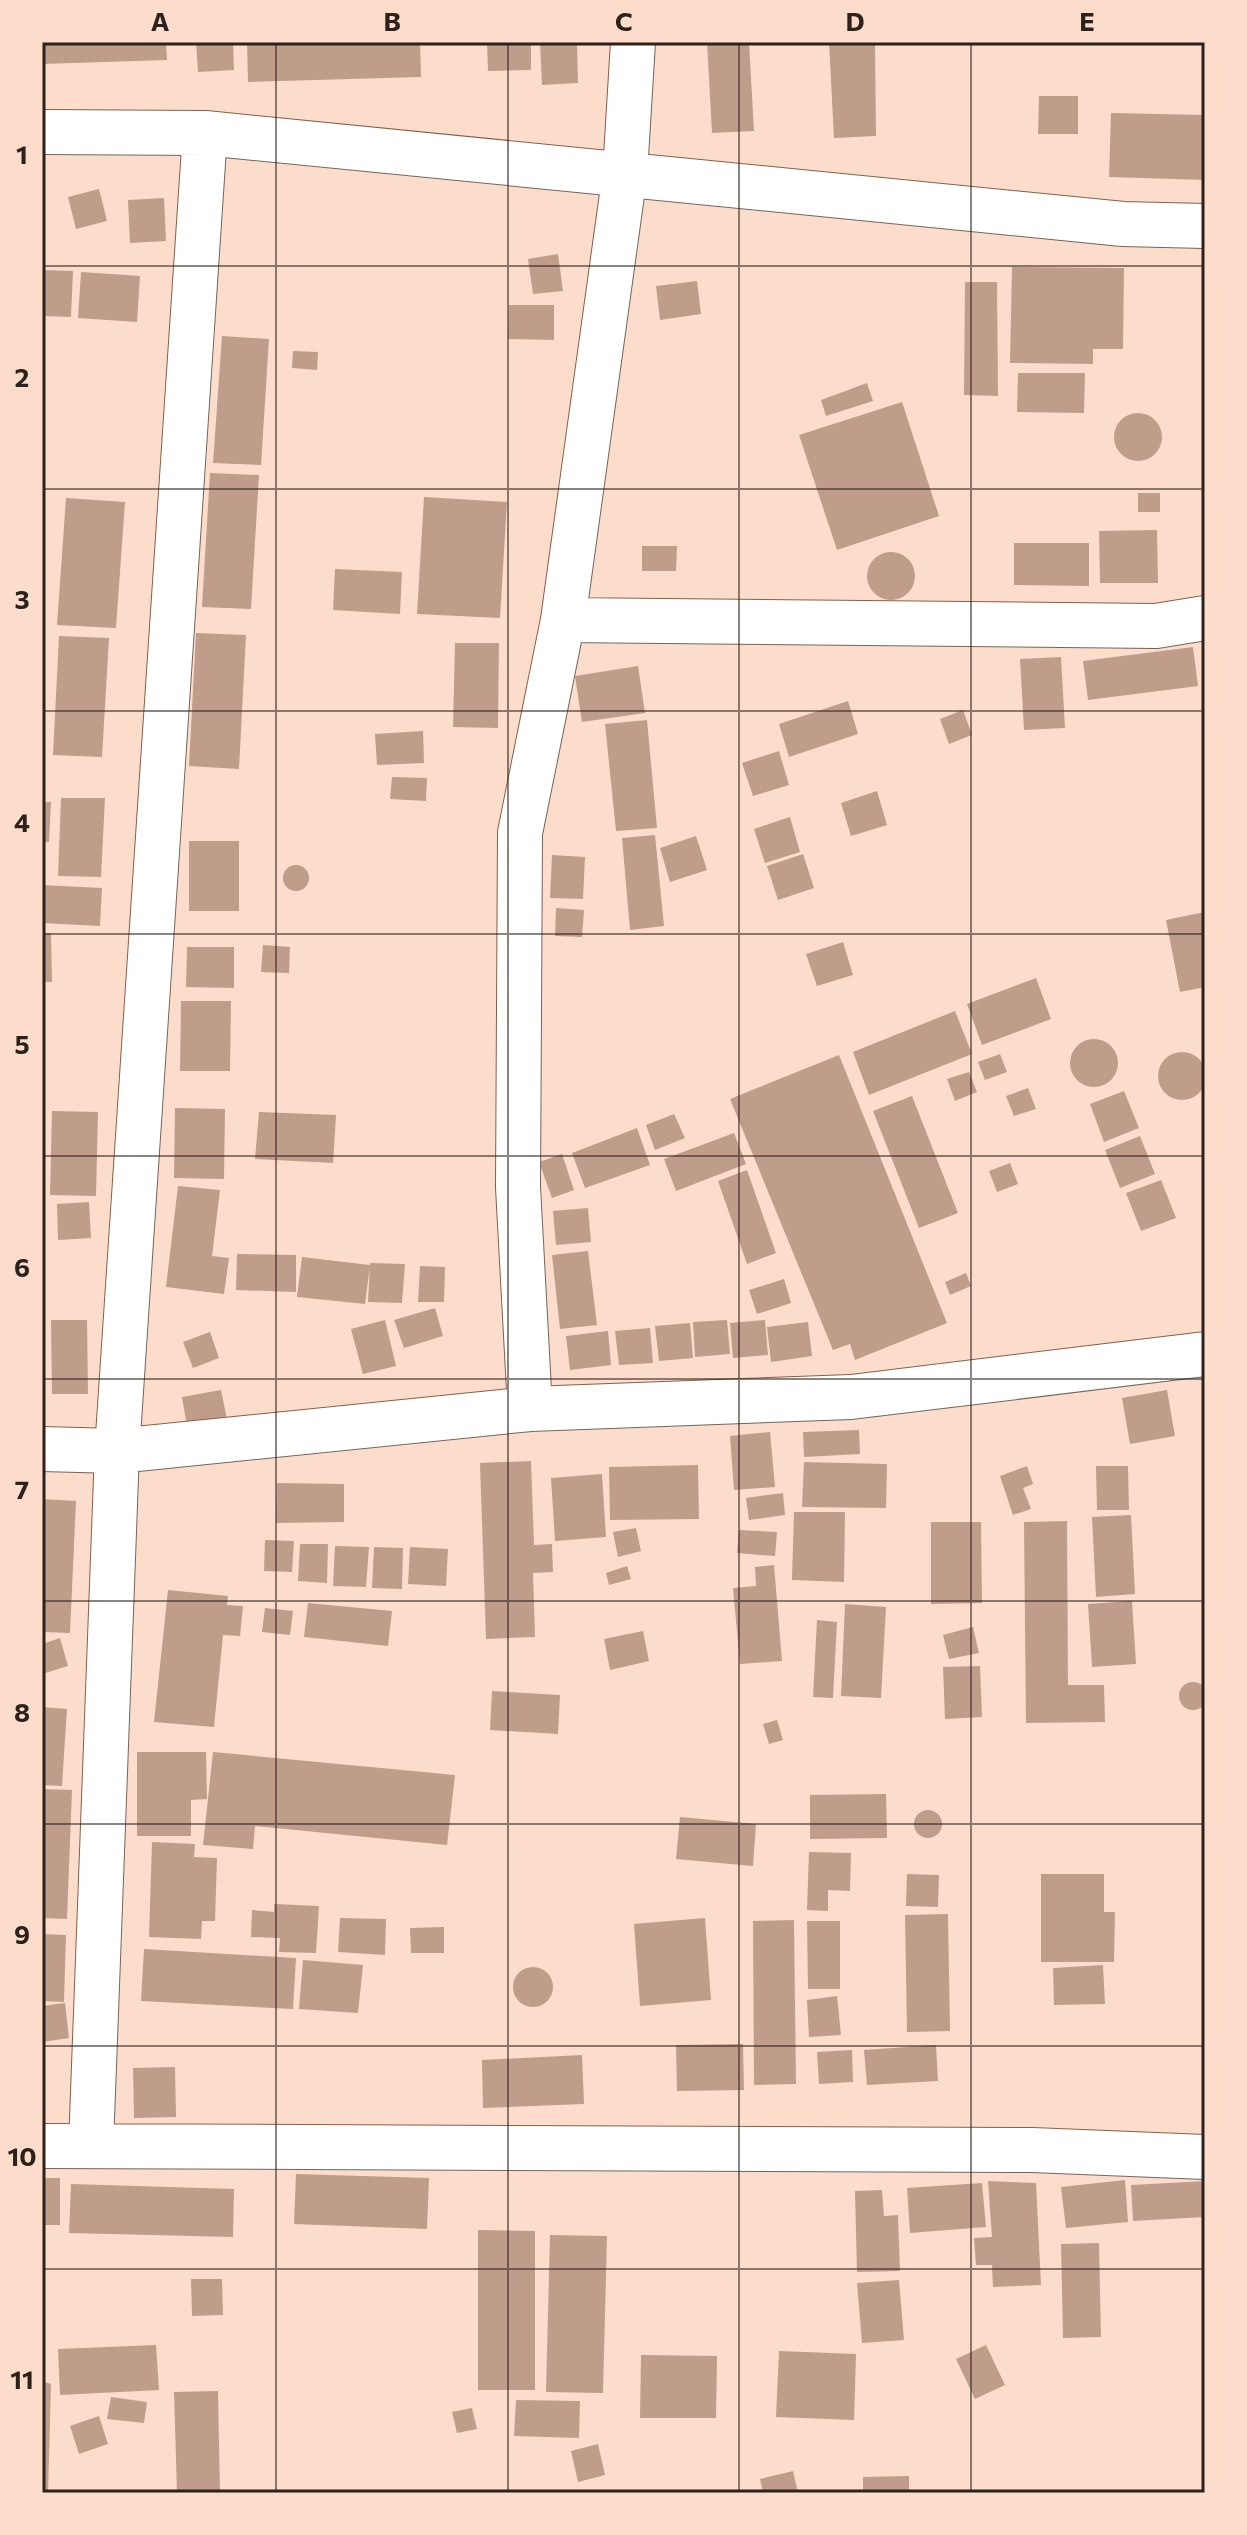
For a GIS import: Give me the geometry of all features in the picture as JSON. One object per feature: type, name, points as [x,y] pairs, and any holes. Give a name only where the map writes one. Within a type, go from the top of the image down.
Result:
[{"type":"street","points":[[530,1409],[518,1187],[520,833],[563,620],[625,173],[633,42]]},
{"type":"street","points":[[42,132],[205,133],[1123,224],[1205,226]]},
{"type":"street","points":[[91,2146],[117,1451],[205,133]]},
{"type":"street","points":[[563,620],[1156,626],[1205,618]]},
{"type":"street","points":[[42,1449],[117,1451],[530,1409],[851,1397],[1205,1354]]},
{"type":"street","points":[[42,2146],[1016,2150],[1205,2157]]},
{"type":"building","points":[[42,42],[166,42],[167,60],[42,64]]},
{"type":"building","points":[[196,42],[233,42],[234,70],[198,72]]},
{"type":"building","points":[[247,42],[420,42],[421,77],[248,82]]},
{"type":"building","points":[[487,42],[531,42],[531,70],[488,71]]},
{"type":"building","points":[[540,42],[577,42],[578,83],[542,85]]},
{"type":"building","points":[[707,42],[749,42],[754,131],[712,133]]},
{"type":"building","points":[[829,42],[875,42],[876,136],[834,138]]},
{"type":"building","points":[[1039,96],[1078,96],[1078,134],[1038,134]]},
{"type":"building","points":[[1111,113],[1205,115],[1205,180],[1109,177]]},
{"type":"building","points":[[99,189],[107,221],[76,229],[68,197]]},
{"type":"building","points":[[164,198],[166,241],[130,243],[128,200]]},
{"type":"building","points":[[558,254],[563,291],[533,294],[528,259]]},
{"type":"building","points":[[1012,267],[1124,268],[1123,349],[1093,349],[1093,364],[1010,363]]},
{"type":"building","points":[[42,270],[73,271],[71,317],[42,316]]},
{"type":"building","points":[[81,272],[140,276],[137,322],[78,318]]},
{"type":"building","points":[[697,281],[701,314],[660,320],[656,286]]},
{"type":"building","points":[[965,282],[997,282],[998,396],[964,395]]},
{"type":"building","points":[[509,305],[554,305],[554,340],[508,339]]},
{"type":"building","points":[[222,336],[269,339],[261,465],[213,463]]},
{"type":"building","points":[[293,351],[318,352],[317,370],[292,368]]},
{"type":"building","points":[[1018,373],[1085,373],[1084,413],[1017,412]]},
{"type":"building","points":[[867,383],[873,401],[826,416],[821,400]]},
{"type":"building","points":[[902,402],[939,516],[837,550],[799,435]]},
{"type":"building","points":[[1138,413],[1155,420],[1162,437],[1155,454],[1138,461],[1121,454],[1114,437],[1121,420]]},
{"type":"building","points":[[210,473],[259,475],[251,609],[202,607]]},
{"type":"building","points":[[1138,493],[1160,493],[1160,512],[1138,512]]},
{"type":"building","points":[[424,497],[507,502],[500,618],[417,614]]},
{"type":"building","points":[[66,498],[125,502],[116,628],[57,625]]},
{"type":"building","points":[[1157,530],[1158,583],[1100,583],[1099,531]]},
{"type":"building","points":[[1014,543],[1089,543],[1089,586],[1014,585]]},
{"type":"building","points":[[642,546],[677,546],[676,571],[642,571]]},
{"type":"building","points":[[891,552],[908,559],[915,576],[908,593],[891,600],[874,593],[867,576],[874,559]]},
{"type":"building","points":[[335,569],[402,572],[400,614],[333,610]]},
{"type":"building","points":[[196,633],[246,635],[239,769],[189,766]]},
{"type":"building","points":[[59,636],[109,638],[102,757],[53,755]]},
{"type":"building","points":[[455,643],[499,643],[498,728],[453,727]]},
{"type":"building","points":[[1193,647],[1198,686],[1088,700],[1083,661]]},
{"type":"building","points":[[1061,657],[1065,728],[1024,730],[1020,659]]},
{"type":"building","points":[[638,666],[645,713],[582,722],[575,676]]},
{"type":"building","points":[[848,701],[858,734],[789,757],[779,724]]},
{"type":"building","points":[[963,710],[972,735],[949,744],[940,719]]},
{"type":"building","points":[[647,720],[657,828],[616,831],[605,724]]},
{"type":"building","points":[[423,731],[424,763],[377,765],[375,734]]},
{"type":"building","points":[[779,751],[789,785],[753,796],[742,763]]},
{"type":"building","points":[[392,777],[427,778],[426,801],[390,799]]},
{"type":"building","points":[[877,791],[887,825],[851,836],[841,803]]},
{"type":"building","points":[[61,798],[105,798],[101,877],[58,876]]},
{"type":"building","points":[[42,802],[51,802],[49,842],[42,842]]},
{"type":"building","points":[[790,817],[800,852],[765,863],[754,829]]},
{"type":"building","points":[[655,835],[664,926],[630,930],[622,838]]},
{"type":"building","points":[[696,836],[707,870],[670,882],[660,848]]},
{"type":"building","points":[[189,841],[239,841],[239,911],[189,911]]},
{"type":"building","points":[[803,854],[814,888],[778,900],[767,866]]},
{"type":"building","points":[[552,855],[585,857],[583,899],[550,898]]},
{"type":"building","points":[[296,865],[305,869],[309,878],[305,887],[296,891],[287,887],[283,878],[287,869]]},
{"type":"building","points":[[42,885],[102,888],[100,926],[42,923]]},
{"type":"building","points":[[556,908],[584,910],[582,937],[555,936]]},
{"type":"building","points":[[1205,912],[1205,987],[1180,992],[1166,920]]},
{"type":"building","points":[[51,933],[52,982],[42,982],[42,934]]},
{"type":"building","points":[[843,942],[853,975],[817,986],[806,954]]},
{"type":"building","points":[[263,945],[290,947],[289,973],[261,972]]},
{"type":"building","points":[[187,947],[234,947],[234,988],[186,987]]},
{"type":"building","points":[[1036,978],[1051,1019],[982,1045],[967,1004]]},
{"type":"building","points":[[181,1001],[231,1001],[230,1071],[180,1071]]},
{"type":"building","points":[[955,1011],[972,1054],[869,1095],[853,1052]]},
{"type":"building","points":[[1094,1039],[1103,1040],[1111,1046],[1117,1054],[1117,1072],[1111,1080],[1103,1086],[1094,1087],[1085,1086],[1077,1080],[1071,1072],[1070,1063],[1071,1054],[1077,1046],[1085,1040]]},
{"type":"building","points":[[1182,1052],[1199,1059],[1206,1076],[1199,1093],[1182,1100],[1165,1093],[1158,1076],[1165,1059]]},
{"type":"building","points":[[1000,1054],[1007,1072],[985,1080],[978,1062]]},
{"type":"building","points":[[839,1055],[947,1323],[855,1360],[850,1344],[833,1350],[730,1099]]},
{"type":"building","points":[[969,1072],[977,1092],[955,1101],[947,1079]]},
{"type":"building","points":[[1028,1088],[1036,1109],[1014,1116],[1006,1096]]},
{"type":"building","points":[[1124,1091],[1139,1128],[1104,1142],[1090,1104]]},
{"type":"building","points":[[912,1096],[958,1213],[919,1228],[873,1111]]},
{"type":"building","points":[[175,1108],[225,1109],[224,1179],[174,1178]]},
{"type":"building","points":[[52,1111],[98,1112],[96,1196],[50,1195]]},
{"type":"building","points":[[259,1112],[336,1115],[333,1163],[255,1159]]},
{"type":"building","points":[[674,1114],[685,1138],[655,1150],[646,1125]]},
{"type":"building","points":[[637,1128],[650,1165],[585,1188],[572,1153]]},
{"type":"building","points":[[734,1133],[746,1164],[676,1191],[664,1159]]},
{"type":"building","points":[[1140,1136],[1155,1174],[1120,1188],[1105,1150]]},
{"type":"building","points":[[562,1154],[574,1190],[552,1198],[539,1162]]},
{"type":"building","points":[[1010,1163],[1018,1184],[997,1192],[989,1171]]},
{"type":"building","points":[[747,1170],[776,1253],[747,1264],[718,1181]]},
{"type":"building","points":[[1161,1180],[1176,1218],[1141,1231],[1126,1193]]},
{"type":"building","points":[[178,1186],[220,1190],[212,1256],[229,1258],[224,1294],[166,1287]]},
{"type":"building","points":[[89,1202],[91,1238],[58,1240],[57,1204]]},
{"type":"building","points":[[588,1208],[591,1242],[556,1245],[553,1211]]},
{"type":"building","points":[[588,1251],[597,1325],[560,1329],[552,1255]]},
{"type":"building","points":[[237,1254],[296,1255],[296,1292],[236,1290]]},
{"type":"building","points":[[302,1257],[370,1265],[365,1304],[297,1297]]},
{"type":"building","points":[[370,1263],[405,1264],[402,1303],[368,1302]]},
{"type":"building","points":[[420,1266],[445,1267],[444,1302],[418,1302]]},
{"type":"building","points":[[966,1273],[971,1286],[950,1295],[945,1282]]},
{"type":"building","points":[[784,1279],[791,1303],[757,1314],[749,1290]]},
{"type":"building","points":[[435,1308],[443,1336],[404,1348],[394,1320]]},
{"type":"building","points":[[51,1320],[87,1320],[88,1394],[52,1394]]},
{"type":"building","points":[[385,1320],[396,1366],[363,1374],[351,1329]]},
{"type":"building","points":[[727,1320],[730,1354],[695,1357],[693,1322]]},
{"type":"building","points":[[765,1320],[768,1355],[733,1358],[730,1323]]},
{"type":"building","points":[[808,1322],[812,1356],[771,1362],[767,1327]]},
{"type":"building","points":[[690,1323],[693,1358],[659,1361],[655,1326]]},
{"type":"building","points":[[650,1328],[653,1363],[619,1365],[615,1331]]},
{"type":"building","points":[[608,1331],[611,1365],[570,1370],[566,1336]]},
{"type":"building","points":[[210,1332],[219,1358],[193,1368],[183,1342]]},
{"type":"building","points":[[221,1390],[227,1419],[187,1426],[182,1397]]},
{"type":"building","points":[[1167,1390],[1175,1436],[1130,1444],[1122,1398]]},
{"type":"building","points":[[859,1430],[860,1454],[804,1457],[803,1432]]},
{"type":"building","points":[[770,1432],[775,1487],[734,1490],[730,1436]]},
{"type":"building","points":[[531,1461],[534,1545],[552,1544],[553,1572],[533,1573],[535,1637],[486,1639],[480,1463]]},
{"type":"building","points":[[804,1462],[887,1464],[886,1508],[802,1507]]},
{"type":"building","points":[[698,1465],[699,1519],[610,1520],[609,1467]]},
{"type":"building","points":[[1027,1466],[1033,1484],[1023,1488],[1031,1509],[1013,1515],[1000,1476]]},
{"type":"building","points":[[1096,1466],[1128,1466],[1129,1510],[1097,1510]]},
{"type":"building","points":[[602,1474],[606,1537],[555,1541],[551,1478]]},
{"type":"building","points":[[277,1483],[344,1484],[344,1522],[276,1523]]},
{"type":"building","points":[[783,1493],[785,1515],[749,1520],[746,1498]]},
{"type":"building","points":[[42,1499],[76,1501],[70,1633],[42,1632]]},
{"type":"building","points":[[794,1512],[845,1512],[844,1582],[792,1580]]},
{"type":"building","points":[[1131,1515],[1135,1594],[1096,1597],[1092,1517]]},
{"type":"building","points":[[1067,1521],[1068,1685],[1104,1685],[1105,1722],[1026,1723],[1024,1522]]},
{"type":"building","points":[[931,1522],[981,1522],[982,1603],[931,1604]]},
{"type":"building","points":[[636,1528],[641,1551],[618,1557],[613,1532]]},
{"type":"building","points":[[739,1530],[777,1532],[775,1556],[737,1553]]},
{"type":"building","points":[[265,1540],[294,1541],[292,1572],[264,1571]]},
{"type":"building","points":[[300,1544],[328,1544],[327,1583],[298,1581]]},
{"type":"building","points":[[335,1546],[369,1547],[366,1587],[333,1586]]},
{"type":"building","points":[[374,1547],[403,1548],[402,1589],[372,1588]]},
{"type":"building","points":[[410,1547],[448,1549],[446,1586],[408,1584]]},
{"type":"building","points":[[774,1565],[782,1661],[740,1664],[733,1588],[756,1586],[755,1567]]},
{"type":"building","points":[[627,1566],[631,1579],[609,1585],[606,1573]]},
{"type":"building","points":[[168,1590],[228,1596],[227,1605],[243,1606],[240,1636],[223,1635],[214,1727],[154,1722]]},
{"type":"building","points":[[1132,1601],[1136,1664],[1092,1667],[1088,1604]]},
{"type":"building","points":[[308,1603],[392,1611],[388,1646],[304,1637]]},
{"type":"building","points":[[845,1604],[886,1607],[881,1698],[841,1696]]},
{"type":"building","points":[[265,1608],[293,1611],[290,1635],[262,1632]]},
{"type":"building","points":[[817,1620],[837,1622],[833,1698],[813,1697]]},
{"type":"building","points":[[973,1627],[979,1653],[949,1659],[943,1635]]},
{"type":"building","points":[[643,1631],[649,1661],[610,1670],[604,1639]]},
{"type":"building","points":[[60,1638],[68,1666],[42,1674],[42,1644]]},
{"type":"building","points":[[980,1666],[982,1717],[945,1719],[943,1667]]},
{"type":"building","points":[[1193,1682],[1203,1686],[1207,1696],[1203,1706],[1193,1710],[1183,1706],[1179,1696],[1183,1686]]},
{"type":"building","points":[[492,1691],[560,1695],[558,1734],[490,1730]]},
{"type":"building","points":[[42,1707],[67,1709],[62,1786],[42,1785]]},
{"type":"building","points":[[777,1720],[783,1740],[769,1744],[763,1724]]},
{"type":"building","points":[[137,1752],[206,1752],[207,1799],[191,1800],[191,1836],[137,1836]]},
{"type":"building","points":[[213,1752],[455,1775],[447,1845],[255,1826],[253,1849],[203,1845]]},
{"type":"building","points":[[42,1789],[72,1790],[67,1919],[42,1918]]},
{"type":"building","points":[[886,1794],[887,1838],[810,1839],[810,1795]]},
{"type":"building","points":[[928,1810],[938,1814],[942,1824],[938,1834],[928,1838],[918,1834],[914,1824],[918,1814]]},
{"type":"building","points":[[680,1817],[756,1824],[753,1866],[676,1859]]},
{"type":"building","points":[[152,1842],[195,1844],[194,1857],[217,1858],[215,1921],[202,1921],[201,1939],[149,1937]]},
{"type":"building","points":[[809,1852],[851,1853],[850,1891],[828,1890],[828,1911],[807,1910]]},
{"type":"building","points":[[907,1874],[939,1875],[938,1907],[906,1906]]},
{"type":"building","points":[[1041,1874],[1104,1874],[1104,1912],[1115,1912],[1114,1962],[1041,1962]]},
{"type":"building","points":[[274,1904],[319,1906],[316,1953],[279,1952],[280,1938],[251,1937],[252,1910],[274,1912]]},
{"type":"building","points":[[948,1914],[950,2031],[907,2032],[905,1915]]},
{"type":"building","points":[[340,1918],[386,1919],[385,1955],[338,1952]]},
{"type":"building","points":[[705,1918],[711,2000],[640,2006],[634,1924]]},
{"type":"building","points":[[794,1920],[796,2084],[754,2085],[753,1921]]},
{"type":"building","points":[[807,1921],[840,1921],[840,1989],[808,1989]]},
{"type":"building","points":[[444,1927],[444,1953],[411,1953],[410,1928]]},
{"type":"building","points":[[42,1934],[66,1935],[64,2002],[42,2001]]},
{"type":"building","points":[[144,1949],[296,1958],[293,2009],[141,2001]]},
{"type":"building","points":[[303,1960],[363,1965],[358,2013],[299,2009]]},
{"type":"building","points":[[1103,1965],[1105,2004],[1054,2005],[1053,1968]]},
{"type":"building","points":[[533,1967],[547,1973],[553,1987],[547,2001],[533,2007],[519,2001],[513,1987],[519,1973]]},
{"type":"building","points":[[837,1996],[841,2035],[809,2037],[807,2000]]},
{"type":"building","points":[[65,2003],[69,2038],[42,2042],[42,2006]]},
{"type":"building","points":[[743,2044],[744,2090],[677,2091],[676,2045]]},
{"type":"building","points":[[936,2045],[938,2081],[867,2085],[864,2050]]},
{"type":"building","points":[[852,2050],[853,2082],[819,2084],[817,2052]]},
{"type":"building","points":[[582,2055],[584,2104],[483,2108],[482,2060]]},
{"type":"building","points":[[175,2067],[176,2117],[134,2118],[133,2068]]},
{"type":"building","points":[[296,2174],[429,2178],[427,2229],[294,2224]]},
{"type":"building","points":[[42,2178],[60,2178],[60,2225],[42,2225]]},
{"type":"building","points":[[1125,2180],[1128,2222],[1066,2228],[1061,2187]]},
{"type":"building","points":[[988,2181],[1036,2183],[1041,2285],[993,2287],[992,2265],[976,2265],[974,2238],[992,2237]]},
{"type":"building","points":[[1205,2181],[1205,2217],[1133,2221],[1131,2185]]},
{"type":"building","points":[[982,2183],[986,2227],[910,2233],[907,2188]]},
{"type":"building","points":[[71,2184],[234,2189],[233,2237],[69,2233]]},
{"type":"building","points":[[882,2190],[884,2216],[898,2215],[900,2271],[857,2272],[855,2191]]},
{"type":"building","points":[[478,2230],[535,2231],[535,2390],[478,2390]]},
{"type":"building","points":[[550,2235],[607,2236],[603,2393],[546,2392]]},
{"type":"building","points":[[1099,2243],[1101,2337],[1063,2338],[1061,2244]]},
{"type":"building","points":[[191,2279],[222,2279],[223,2315],[192,2316]]},
{"type":"building","points":[[899,2280],[904,2340],[862,2343],[857,2283]]},
{"type":"building","points":[[156,2345],[159,2390],[60,2395],[58,2349]]},
{"type":"building","points":[[986,2345],[1005,2385],[975,2399],[956,2359]]},
{"type":"building","points":[[779,2351],[856,2354],[854,2420],[776,2417]]},
{"type":"building","points":[[641,2355],[717,2356],[716,2418],[640,2418]]},
{"type":"building","points":[[42,2381],[51,2384],[48,2493],[42,2493]]},
{"type":"building","points":[[218,2391],[220,2493],[177,2493],[174,2392]]},
{"type":"building","points":[[111,2397],[147,2402],[144,2423],[107,2419]]},
{"type":"building","points":[[516,2400],[580,2401],[579,2438],[514,2436]]},
{"type":"building","points":[[472,2408],[477,2429],[457,2433],[452,2412]]},
{"type":"building","points":[[99,2416],[108,2444],[79,2454],[70,2426]]},
{"type":"building","points":[[598,2444],[605,2475],[578,2482],[571,2451]]},
{"type":"building","points":[[793,2471],[798,2493],[763,2493],[760,2479]]},
{"type":"building","points":[[909,2476],[909,2493],[863,2493],[863,2477]]}]
